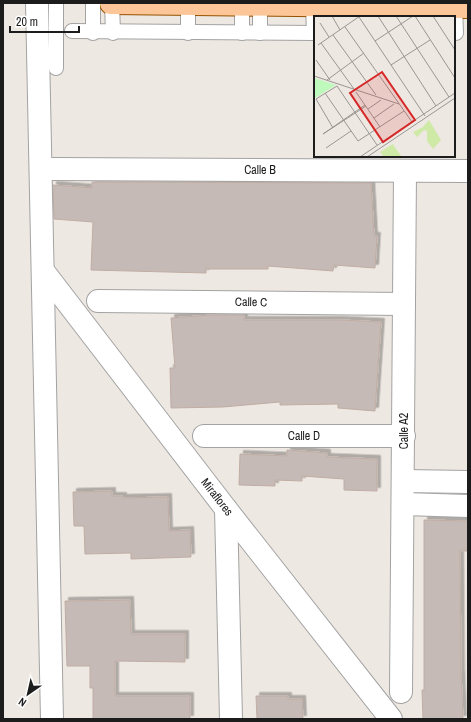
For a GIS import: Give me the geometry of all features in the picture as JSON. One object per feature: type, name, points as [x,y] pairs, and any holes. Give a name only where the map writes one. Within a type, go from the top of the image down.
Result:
[{"type":"main road","points":[[112,3],[251,4],[326,9],[400,11],[462,7]]},
{"type":"street","points":[[38,3],[52,719]]},
{"type":"street","name":"Calle B","points":[[51,169],[468,171]]},
{"type":"street","name":"Calle A2","points":[[401,692],[404,504],[405,171]]},
{"type":"street","name":"Miraflores","points":[[44,272],[226,509],[391,719]]},
{"type":"street","name":"Calle C","points":[[98,301],[404,304]]},
{"type":"street","name":"Calle D","points":[[204,436],[404,436]]},
{"type":"street","points":[[404,481],[468,482]]},
{"type":"street","points":[[404,504],[468,506]]},
{"type":"street","points":[[226,509],[230,719]]},
{"type":"lane","points":[[56,3],[56,68]]},
{"type":"lane","points":[[93,3],[93,32]]},
{"type":"lane","points":[[112,3],[113,33]]},
{"type":"lane","points":[[188,4],[188,33]]},
{"type":"lane","points":[[242,33],[251,4]]},
{"type":"lane","points":[[251,4],[260,33]]},
{"type":"lane","points":[[459,33],[462,7]]},
{"type":"lane","points":[[72,31],[113,33],[314,33]]},
{"type":"building","points":[[92,182],[371,183],[374,236],[377,236],[375,268],[334,265],[333,271],[268,266],[268,269],[206,269],[206,273],[91,270],[93,222],[54,219],[53,185],[92,188]]},
{"type":"building","points":[[212,315],[244,315],[244,320],[341,320],[381,322],[375,411],[338,408],[338,404],[280,405],[280,402],[223,407],[171,408],[170,368],[175,368],[171,318]]},
{"type":"building","points":[[287,450],[327,453],[327,457],[377,459],[377,491],[344,490],[344,479],[302,476],[302,481],[275,480],[275,486],[239,485],[240,454],[287,456]]},
{"type":"building","points":[[112,491],[112,496],[123,496],[123,498],[168,497],[169,531],[190,530],[191,557],[131,559],[131,553],[85,554],[84,526],[74,526],[73,492]]},
{"type":"building","points":[[424,520],[468,521],[468,551],[460,551],[463,719],[423,719]]},
{"type":"building","points":[[130,600],[131,634],[185,634],[185,662],[115,661],[115,696],[190,696],[190,719],[93,719],[93,688],[90,688],[90,666],[67,666],[65,601]]},
{"type":"building","points":[[256,696],[288,696],[288,699],[302,699],[303,719],[257,719]]}]
